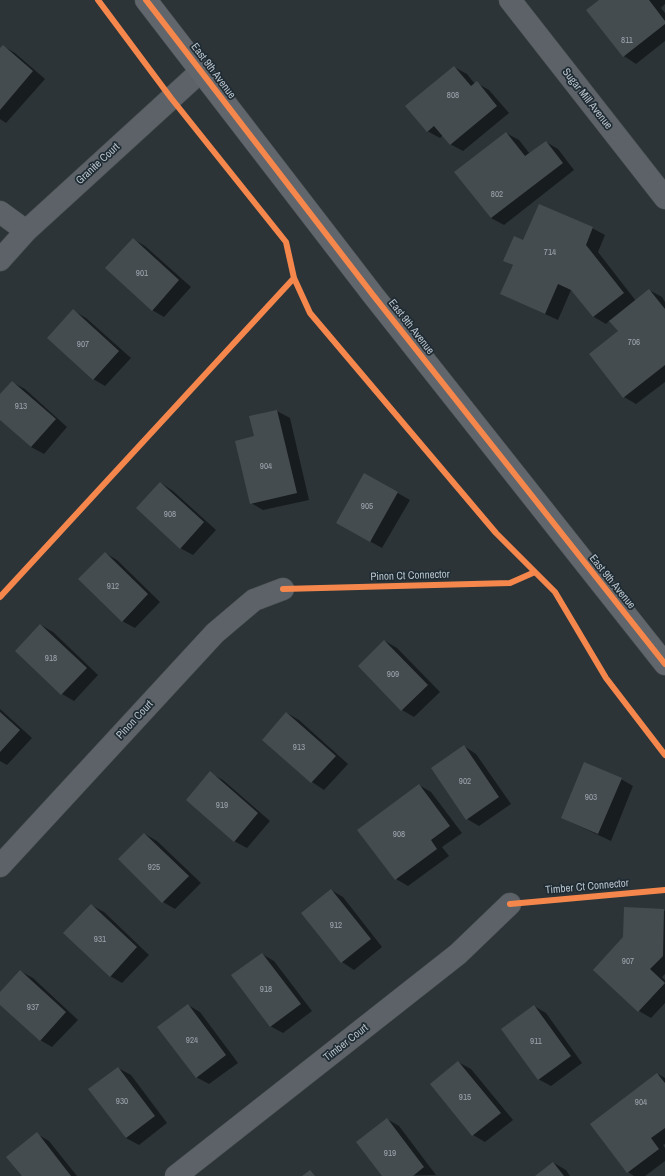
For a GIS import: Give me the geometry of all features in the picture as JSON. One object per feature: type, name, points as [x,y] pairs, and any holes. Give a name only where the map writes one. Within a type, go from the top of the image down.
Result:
[{"type":"main road","name":"East 9th Avenue","points":[[146,0],[373,295],[665,664]]},
{"type":"street","name":"Sugar Mill Avenue","points":[[510,0],[665,198]]},
{"type":"street","name":"Granite Court","points":[[0,260],[26,231],[200,72]]},
{"type":"street","points":[[0,212],[26,231]]},
{"type":"street","name":"Pinon Court","points":[[0,866],[215,633],[254,600],[282,589]]},
{"type":"street","name":"Timber Court","points":[[176,1176],[458,954],[510,904]]},
{"type":"building","points":[[599,0],[649,0],[665,21],[665,24],[623,57],[586,10]]},
{"type":"building","points":[[3,45],[33,71],[0,110],[0,48]]},
{"type":"building","points":[[454,66],[471,86],[477,81],[497,106],[450,145],[434,126],[427,132],[405,106]]},
{"type":"building","points":[[506,132],[525,156],[546,141],[563,163],[491,218],[454,172]]},
{"type":"building","points":[[539,204],[593,227],[586,245],[624,293],[593,317],[571,290],[558,284],[545,314],[500,294],[513,265],[503,261],[514,236],[523,240]]},
{"type":"building","points":[[133,238],[179,280],[152,311],[105,268]]},
{"type":"building","points":[[649,289],[665,309],[665,365],[623,398],[589,354],[618,331],[609,321]]},
{"type":"building","points":[[73,309],[119,351],[93,380],[47,338]]},
{"type":"building","points":[[12,381],[56,419],[31,447],[0,420],[0,394]]},
{"type":"building","points":[[277,410],[297,493],[250,504],[235,441],[254,436],[249,416]]},
{"type":"building","points":[[364,473],[398,492],[370,542],[336,523]]},
{"type":"building","points":[[160,482],[204,522],[180,549],[136,508]]},
{"type":"building","points":[[105,552],[148,594],[122,622],[78,579]]},
{"type":"building","points":[[40,624],[87,668],[61,695],[15,651]]},
{"type":"building","points":[[384,640],[428,685],[401,711],[358,666]]},
{"type":"building","points":[[0,712],[20,730],[0,752]]},
{"type":"building","points":[[286,712],[336,756],[311,783],[262,740]]},
{"type":"building","points":[[464,745],[499,797],[466,820],[431,768]]},
{"type":"building","points":[[584,762],[622,778],[598,834],[561,818]]},
{"type":"building","points":[[210,771],[258,813],[234,842],[186,800]]},
{"type":"building","points":[[419,784],[450,826],[431,840],[437,849],[395,880],[357,830]]},
{"type":"building","points":[[144,833],[189,876],[162,903],[118,859]]},
{"type":"building","points":[[331,889],[371,939],[341,963],[301,913]]},
{"type":"building","points":[[91,904],[137,947],[110,977],[63,933]]},
{"type":"building","points":[[624,907],[664,909],[663,956],[650,969],[665,983],[638,1012],[593,970],[623,937]]},
{"type":"building","points":[[262,953],[301,1004],[270,1027],[231,975]]},
{"type":"building","points":[[20,970],[66,1012],[40,1041],[0,1005],[0,992]]},
{"type":"building","points":[[188,1004],[226,1055],[196,1078],[157,1027]]},
{"type":"building","points":[[534,1005],[571,1056],[538,1080],[501,1029]]},
{"type":"building","points":[[458,1061],[501,1113],[472,1136],[430,1084]]},
{"type":"building","points":[[118,1067],[155,1116],[126,1138],[88,1089]]},
{"type":"building","points":[[657,1073],[665,1083],[665,1128],[651,1138],[659,1149],[627,1173],[590,1124]]},
{"type":"building","points":[[387,1118],[424,1167],[413,1176],[382,1176],[356,1142]]},
{"type":"building","points":[[37,1132],[71,1176],[22,1176],[6,1157]]},
{"type":"building","points":[[553,1162],[564,1176],[535,1176]]},
{"type":"building","points":[[310,1170],[315,1176],[302,1176]]},
{"type":"cycle path","points":[[98,0],[171,98],[286,242],[294,278],[310,313],[496,533],[555,592],[606,678],[665,755]]},
{"type":"cycle path","points":[[146,0],[373,295],[665,664]]},
{"type":"cycle path","points":[[0,597],[294,278]]},
{"type":"cycle path","name":"Pinon Ct Connector","points":[[283,589],[510,583],[535,572]]},
{"type":"cycle path","name":"Timber Ct Connector","points":[[510,904],[665,890]]}]
